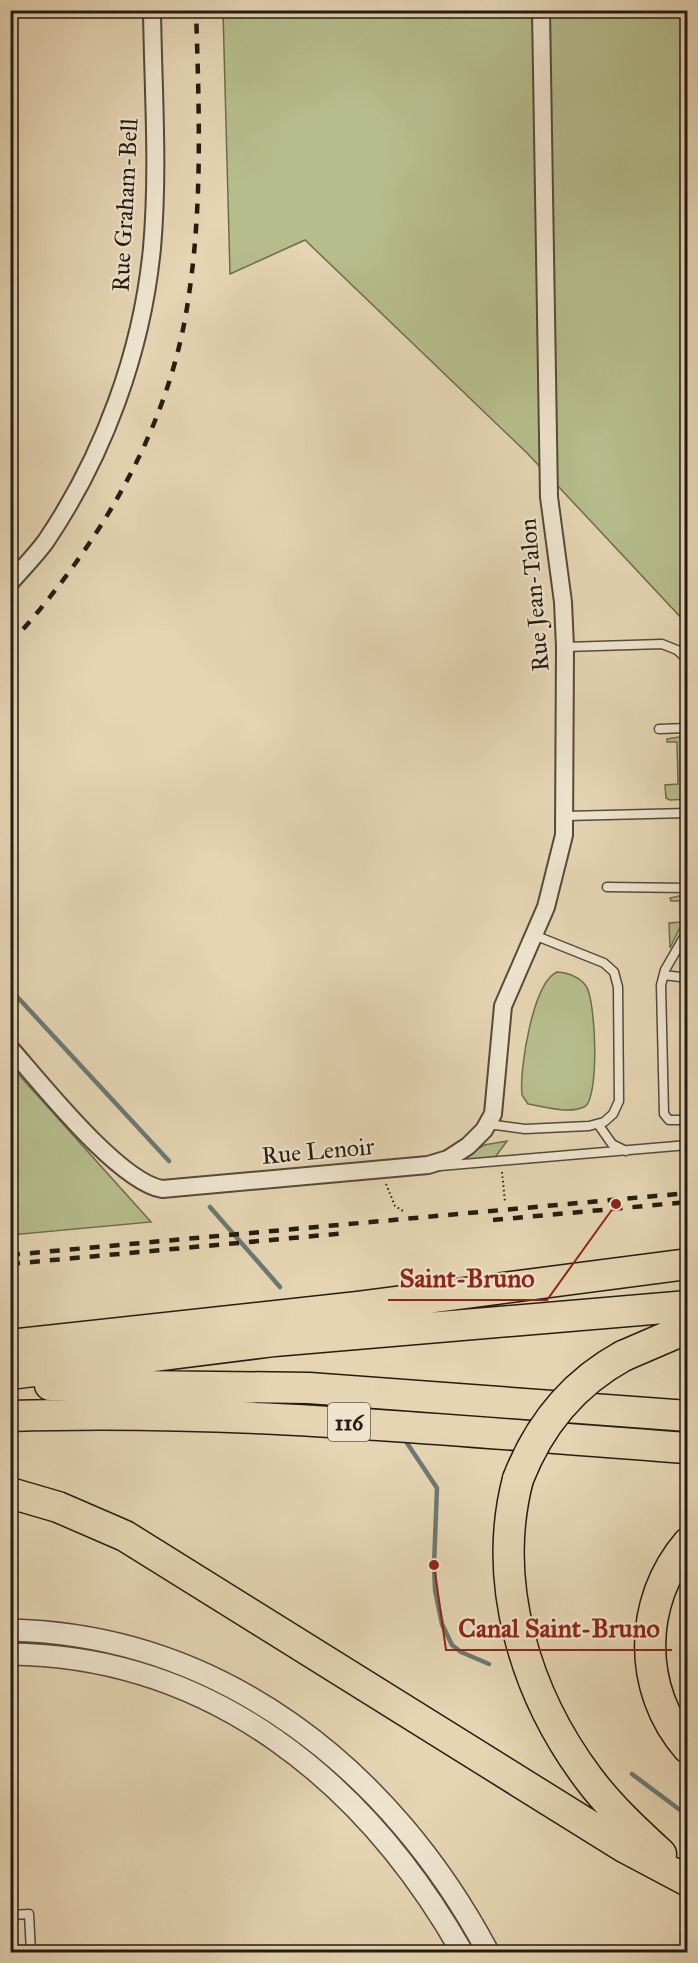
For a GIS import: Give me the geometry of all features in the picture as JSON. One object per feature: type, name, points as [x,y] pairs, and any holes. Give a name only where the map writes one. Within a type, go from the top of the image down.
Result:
[{"type":"highway","points":[[10,1346],[357,1308],[687,1264]]},
{"type":"highway","points":[[10,1374],[274,1341],[687,1306]]},
{"type":"highway","points":[[687,1328],[623,1356],[580,1385],[556,1409],[537,1437],[518,1479],[509,1523],[507,1569],[515,1619],[541,1695],[567,1747],[589,1779],[634,1829],[687,1880]]},
{"type":"highway","name":"116","points":[[10,1385],[195,1385],[320,1389],[687,1416]]},
{"type":"highway","name":"116","points":[[10,1416],[165,1414],[318,1420],[687,1448]]},
{"type":"highway","points":[[10,1493],[58,1507],[125,1536],[624,1847],[687,1880]]},
{"type":"highway","points":[[687,1543],[663,1582],[652,1617],[649,1638],[652,1673],[658,1695],[672,1727],[687,1748]]},
{"type":"street","name":"Rue Graham-Bell","points":[[10,583],[45,542],[90,464],[110,420],[133,353],[144,308],[152,247],[155,168],[152,10]]},
{"type":"street","name":"Rue Jean-Talon","points":[[428,1166],[448,1159],[463,1150],[488,1124],[496,1096],[498,1040],[503,1006],[534,935],[558,866],[566,816],[563,602],[549,497],[541,10]]},
{"type":"street","name":"Rue Lenoir","points":[[10,1048],[90,1136],[132,1174],[153,1187],[171,1189],[428,1166]]},
{"type":"street","points":[[10,1630],[89,1638],[153,1654],[215,1678],[280,1715],[343,1766],[405,1829],[445,1882],[488,1953]]},
{"type":"street","points":[[10,1654],[78,1660],[150,1677],[206,1699],[271,1735],[316,1770],[373,1827],[428,1897],[462,1953]]},
{"type":"lane","points":[[565,647],[662,644],[677,650],[687,660]]},
{"type":"lane","points":[[658,729],[687,728]]},
{"type":"lane","points":[[566,816],[687,813]]},
{"type":"lane","points":[[607,887],[687,888]]},
{"type":"lane","points":[[687,930],[664,975],[661,995],[663,1114],[669,1120],[687,1120]]},
{"type":"lane","points":[[488,1124],[525,1129],[598,1124],[613,1114],[619,1101],[614,972],[604,963],[534,935]]},
{"type":"lane","points":[[664,975],[687,978]]},
{"type":"lane","points":[[598,1124],[612,1144],[627,1151]]},
{"type":"lane","name":"Rue Lenoir","points":[[428,1166],[459,1167],[687,1145]]},
{"type":"lane","points":[[10,1915],[29,1914],[31,1953]]},
{"type":"path","points":[[501,1163],[505,1202]]},
{"type":"path","points":[[382,1170],[395,1206],[403,1211]]},
{"type":"green space","points":[[223,11],[687,11],[687,624],[527,453],[305,240],[230,274]]},
{"type":"green space","points":[[679,737],[687,747],[687,799],[670,800],[666,798],[665,785],[678,784],[677,742],[667,742],[667,739]]},
{"type":"green space","points":[[679,896],[687,900],[687,913],[670,948],[669,923],[681,922],[680,901],[671,901],[670,898]]},
{"type":"green space","points":[[557,972],[573,976],[586,986],[594,1029],[594,1069],[589,1100],[584,1107],[571,1110],[528,1104],[522,1095],[523,1067],[529,1028],[541,992],[548,979]]},
{"type":"green space","points":[[11,1066],[151,1222],[11,1235]]},
{"type":"green space","points":[[507,1141],[493,1160],[456,1163],[484,1145]]},
{"type":"waterway","points":[[10,989],[169,1161]]},
{"type":"waterway","points":[[210,1207],[280,1287]]},
{"type":"waterway","points":[[407,1443],[437,1488],[434,1565],[435,1590],[442,1624],[452,1645],[461,1652],[489,1664]]},
{"type":"waterway","points":[[632,1774],[688,1816]]},
{"type":"railway","points":[[10,644],[42,607],[100,528],[146,441],[164,396],[178,349],[193,265],[198,193],[196,10]]},
{"type":"railway","points":[[10,1255],[688,1193]]},
{"type":"railway","points":[[493,1220],[688,1202]]},
{"type":"railway","points":[[10,1264],[347,1233]]},
{"type":"place","name":"Saint-Bruno","points":[[616,1204]]},
{"type":"place","name":"Canal Saint-Bruno","points":[[434,1565]]}]
